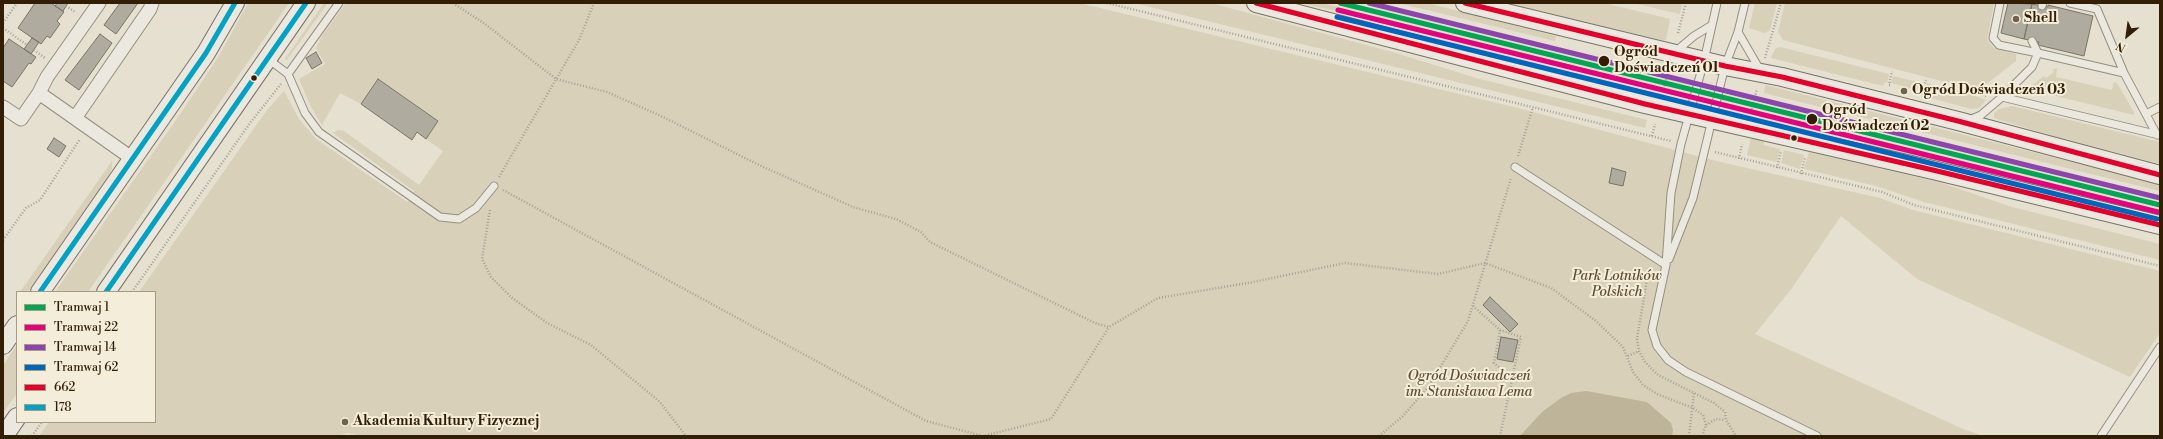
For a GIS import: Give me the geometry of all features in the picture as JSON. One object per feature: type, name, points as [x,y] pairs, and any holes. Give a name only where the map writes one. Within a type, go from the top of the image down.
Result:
[{"type":"main road","points":[[41,291],[206,53],[235,3]]},
{"type":"main road","points":[[107,291],[306,3]]},
{"type":"main road","points":[[1256,3],[1691,114],[2160,225]]},
{"type":"main road","points":[[1465,3],[1673,51],[1725,66],[1762,71],[2160,175]]},
{"type":"main road","points":[[3,345],[16,326]]},
{"type":"main road","points":[[4,436],[16,418]]},
{"type":"street","points":[[3,107],[21,119],[39,93],[47,77],[99,3]]},
{"type":"street","points":[[75,118],[150,9],[152,3]]},
{"type":"street","points":[[39,93],[133,159]]},
{"type":"lane","points":[[288,74],[339,3]]},
{"type":"lane","points":[[1717,3],[1691,114],[1681,144],[1671,193],[1666,265],[1652,330],[1657,346],[1668,360],[1686,372],[1817,436]]},
{"type":"lane","points":[[1666,265],[1693,198],[1725,66],[1738,32],[1745,3]]},
{"type":"lane","points":[[2000,3],[1992,38],[1999,45],[2124,73]]},
{"type":"lane","points":[[2070,3],[2097,6],[2124,73],[2159,135]]},
{"type":"lane","points":[[1673,51],[1712,25]]},
{"type":"lane","points":[[1738,32],[1762,71]]},
{"type":"lane","points":[[1958,121],[1967,120],[1982,115],[2032,67],[2038,53],[2032,41]]},
{"type":"lane","points":[[268,58],[288,74],[306,113],[319,132],[440,217],[459,219],[476,208],[494,186]]},
{"type":"lane","points":[[2002,97],[2159,135]]},
{"type":"lane","points":[[2146,114],[2160,106]]},
{"type":"lane","points":[[1515,166],[1666,265]]},
{"type":"lane","points":[[2137,220],[2160,231]]},
{"type":"lane","points":[[2101,436],[2160,347]]},
{"type":"path","points":[[3,22],[17,3]]},
{"type":"path","points":[[453,3],[485,24],[556,79],[607,92],[663,117],[760,165],[853,207],[896,219],[921,232],[930,242],[1094,323],[1108,327]]},
{"type":"path","points":[[594,3],[579,40],[494,186],[482,259],[491,277],[511,297],[547,323],[591,345],[660,402],[686,436]]},
{"type":"path","points":[[1107,3],[1672,142]]},
{"type":"path","points":[[1663,92],[1686,3]]},
{"type":"path","points":[[1749,118],[1781,3]]},
{"type":"path","points":[[66,6],[80,16]]},
{"type":"path","points":[[3,28],[27,45]]},
{"type":"path","points":[[34,50],[49,61]]},
{"type":"path","points":[[1892,71],[1889,85],[1895,86]]},
{"type":"path","points":[[133,291],[250,123],[273,97],[288,74]]},
{"type":"path","points":[[1915,91],[1922,93],[1926,80]]},
{"type":"path","points":[[1379,436],[1403,416],[1429,386],[1468,321],[1533,107]]},
{"type":"path","points":[[1652,136],[1655,123]]},
{"type":"path","points":[[3,240],[26,208],[40,200],[88,127]]},
{"type":"path","points":[[1739,159],[1744,136]]},
{"type":"path","points":[[1720,153],[1739,159],[1882,192],[1914,205],[2160,266]]},
{"type":"path","points":[[494,186],[926,421],[983,436],[1051,419],[1108,327],[1158,298],[1248,283],[1345,263],[1438,274],[1485,264],[1552,288],[1596,321],[1623,347],[1634,372],[1643,385],[1657,394],[1693,408],[1703,416],[1706,425],[1702,436]]},
{"type":"path","points":[[1635,245],[1635,256],[1650,267],[1637,339]]},
{"type":"path","points":[[1473,306],[1500,330],[1521,337],[1500,436]]},
{"type":"path","points":[[1500,330],[1494,364],[1513,379]]},
{"type":"path","points":[[1628,356],[1639,351]]},
{"type":"path","points":[[1690,436],[1694,393]]},
{"type":"path","points":[[1714,404],[1726,412],[1726,420],[1736,436]]},
{"type":"path","points":[[1706,425],[1716,419],[1726,420]]},
{"type":"path","points":[[32,436],[41,423]]},
{"type":"green space","points":[[248,3],[289,3],[89,291],[56,291],[181,113],[219,56]]},
{"type":"green space","points":[[324,3],[328,3],[286,61],[285,59]]},
{"type":"green space","points":[[346,3],[1079,3],[1518,108],[1716,161],[1880,198],[1913,210],[2160,271],[2160,333],[2130,377],[1917,279],[1841,216],[1792,288],[1755,334],[1963,429],[1983,436],[360,436],[347,433],[339,436],[39,436],[48,423],[156,423],[156,291],[140,291],[267,110],[284,91],[299,119],[316,139],[407,202],[414,191],[333,133],[338,130],[344,131],[419,185],[443,151],[426,139],[438,121],[378,79],[361,104],[340,93],[322,125],[312,109],[299,79],[325,64],[316,48],[323,34]]},
{"type":"green space","points":[[1134,3],[1211,3],[1399,54],[1476,78],[1647,120],[1645,128]]},
{"type":"green space","points":[[1300,3],[1322,3],[1656,86],[1655,91],[1359,16]]},
{"type":"green space","points":[[1398,3],[1427,3],[1556,36],[1555,41]]},
{"type":"green space","points":[[1504,3],[1604,3],[1670,19],[1666,40],[1661,40]]},
{"type":"green space","points":[[1633,3],[1682,3],[1680,14]]},
{"type":"green space","points":[[1755,3],[1777,3],[1770,30],[1765,33],[1749,28]]},
{"type":"green space","points":[[1785,3],[1994,3],[1987,39],[1994,48],[2016,54],[2016,61],[1985,85],[1972,89],[1783,40],[1778,32]]},
{"type":"green space","points":[[1780,47],[1889,74],[1887,83],[1885,82],[1883,86],[1771,58],[1775,49]]},
{"type":"green space","points":[[2057,68],[2056,77],[2112,90],[2114,82],[2117,83],[2134,112],[2134,115],[2027,89],[2044,76],[2046,78],[2054,72],[2052,70]]},
{"type":"green space","points":[[1893,76],[1923,83],[1921,91],[1891,83]]},
{"type":"green space","points":[[1927,83],[1986,100],[1979,108],[1971,109],[1923,96]]},
{"type":"green space","points":[[1765,85],[2160,184],[2160,191],[1764,93]]},
{"type":"green space","points":[[2012,106],[2160,142],[2160,164],[2056,137],[1994,118],[1994,113],[1999,109]]},
{"type":"green space","points":[[1865,137],[2160,210],[2160,216],[1936,161],[1863,146]]},
{"type":"green space","points":[[1751,138],[1764,141],[1764,145],[1780,149],[1777,162],[1747,155]]},
{"type":"green space","points":[[1784,150],[1804,155],[1800,169],[1781,163]]},
{"type":"green space","points":[[1809,152],[1939,182],[2012,207],[2160,244],[2160,260],[1924,202],[1876,186],[1804,169]]},
{"type":"green space","points":[[112,161],[112,169],[108,177],[29,291],[21,291]]},
{"type":"green space","points":[[16,346],[16,394],[3,413],[3,365]]},
{"type":"shaded area","points":[[1586,391],[1647,402],[1671,423],[1673,430],[1672,436],[1520,436],[1542,412],[1561,398],[1571,393]]},
{"type":"building","points":[[35,3],[51,3],[64,12],[57,21],[60,24],[50,38],[47,36],[41,44],[18,28]]},
{"type":"building","points":[[57,3],[68,3],[63,11],[55,6]]},
{"type":"building","points":[[120,3],[138,3],[116,34],[104,25]]},
{"type":"building","name":"Shell","points":[[2008,3],[2032,4],[2024,39],[2001,33]]},
{"type":"building","points":[[2032,4],[2048,7],[2048,5],[2093,16],[2084,56],[2038,45],[2039,42],[2024,39]]},
{"type":"building","points":[[100,34],[112,43],[79,90],[65,80]]},
{"type":"building","points":[[32,38],[39,42],[31,54],[24,49]]},
{"type":"building","points":[[9,39],[36,57],[31,64],[29,63],[12,87],[3,81],[3,48]]},
{"type":"building","points":[[316,52],[322,63],[312,69],[306,58]]},
{"type":"building","points":[[378,79],[438,121],[426,139],[417,132],[412,140],[361,104]]},
{"type":"building","points":[[54,138],[66,146],[59,157],[47,149]]},
{"type":"building","points":[[1612,168],[1626,172],[1623,186],[1609,183]]},
{"type":"building","points":[[1490,297],[1518,324],[1510,332],[1483,305]]},
{"type":"building","points":[[1501,337],[1518,340],[1513,362],[1497,359]]},
{"type":"tram line","name":"1","points":[[1340,3],[2160,205]]},
{"type":"tram line","name":"14","points":[[1369,3],[2160,198]]},
{"type":"tram line","name":"22","points":[[1338,10],[2158,212]]},
{"type":"tram line","name":"62","points":[[1337,17],[2157,219]]},
{"type":"transit line","name":"178","points":[[41,291],[206,53],[235,3]]},
{"type":"transit line","name":"178","points":[[107,291],[306,3]]},
{"type":"transit line","name":"662","points":[[1256,3],[1645,104],[1933,170],[2160,225]]},
{"type":"transit line","name":"662","points":[[1465,3],[1725,66],[1782,77],[1958,121],[2160,175]]},
{"type":"place","name":"Shell","points":[[2016,19]]},
{"type":"place","name":"Ogród Doświadczeń 01","points":[[1604,61]]},
{"type":"place","name":"Ogród Doświadczeń 03","points":[[1904,91]]},
{"type":"place","name":"Ogród Doświadczeń 02","points":[[1812,119]]},
{"type":"place","name":"Akademia Kultury Fizycznej","points":[[345,422]]},
{"type":"park label","name":"Park Lotników Polskich","points":[[1617,286]]},
{"type":"park label","name":"Ogród Doświadczeń im. Stanisława Lema","points":[[1469,386]]}]
